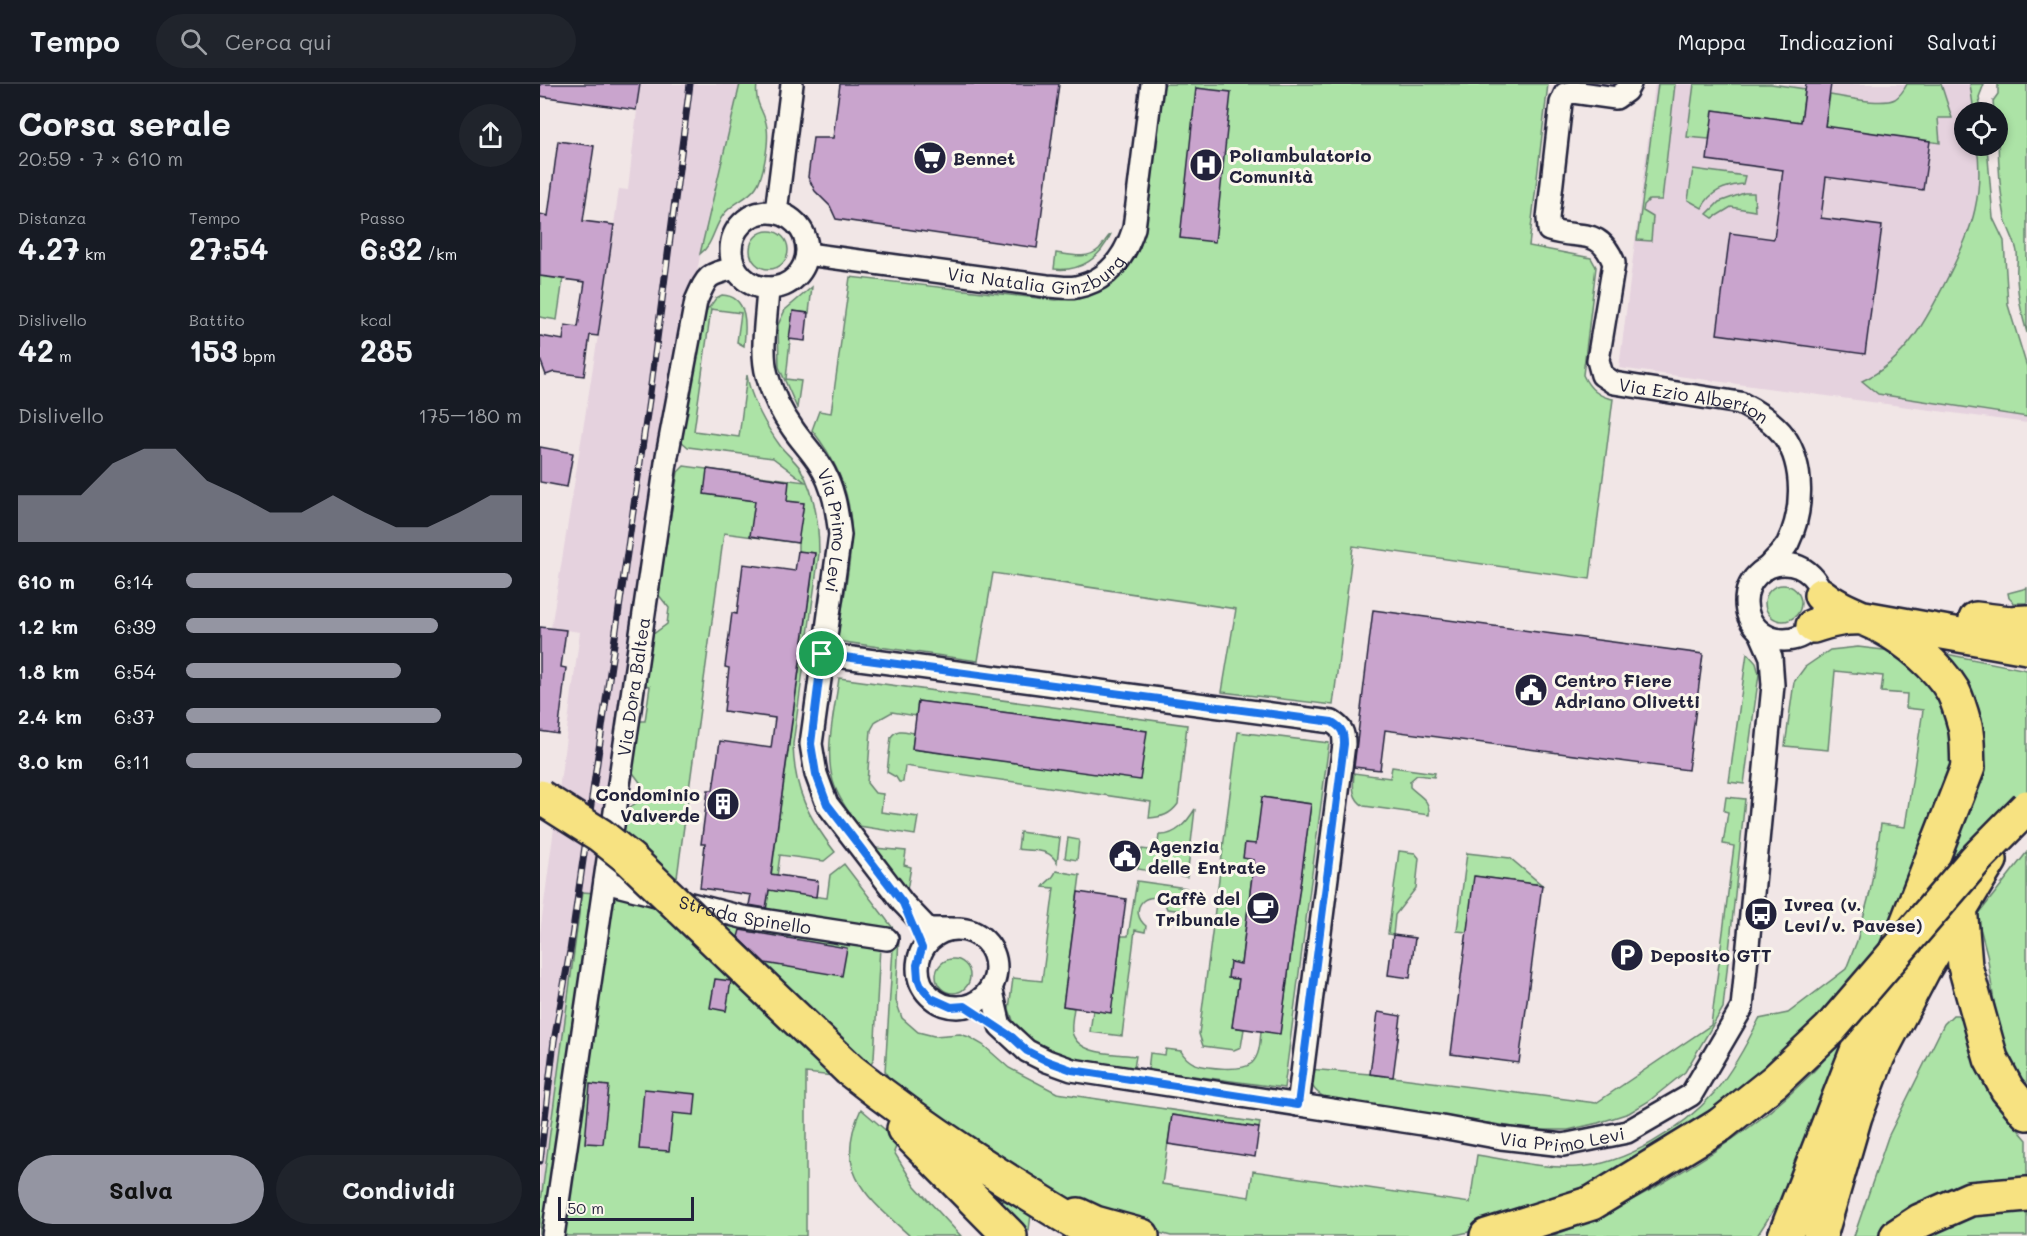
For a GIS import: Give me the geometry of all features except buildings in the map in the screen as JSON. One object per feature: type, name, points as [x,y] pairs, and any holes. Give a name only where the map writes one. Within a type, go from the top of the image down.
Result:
[{"type":"main road","points":[[1811,609],[1848,613],[1864,618],[2027,647]]},
{"type":"main road","points":[[1864,618],[1937,614],[2010,623],[2027,622]]},
{"type":"main road","points":[[1785,1236],[1968,767],[1966,728],[1954,693],[1940,673],[1920,654],[1901,639],[1864,618]]},
{"type":"main road","points":[[540,796],[600,835],[630,859],[891,1109],[992,1236]]},
{"type":"main road","points":[[1820,1236],[1855,1116],[1878,1056],[1960,906],[1981,872],[2027,809]]},
{"type":"main road","points":[[1486,1236],[1592,1203],[1720,1125],[1775,1081],[1830,1029],[1976,859],[2027,809]]},
{"type":"main road","points":[[1960,906],[1965,966],[1991,1059],[2007,1089],[2026,1112]]},
{"type":"main road","points":[[891,1109],[1098,1236]]},
{"type":"main road","points":[[915,1140],[1010,1236]]},
{"type":"main road","points":[[1764,1236],[1819,1146]]},
{"type":"main road","points":[[1023,1192],[1095,1223],[1142,1236]]},
{"type":"main road","points":[[1896,1236],[1920,1221],[1970,1199],[2027,1194]]},
{"type":"street","points":[[776,212],[792,84]]},
{"type":"street","name":"Via Natalia Ginzburg","points":[[807,254],[1047,286],[1074,288],[1093,282],[1109,272],[1121,259],[1134,228],[1152,84]]},
{"type":"street","name":"Via Ezio Alberton","points":[[1630,84],[1626,91],[1616,98],[1565,94],[1561,103],[1548,218],[1549,230],[1594,237],[1608,248],[1614,263],[1598,360],[1602,375],[1614,383],[1740,403],[1757,411],[1784,437],[1797,466],[1799,486],[1796,520],[1787,546],[1767,568]]},
{"type":"street","points":[[765,211],[776,212],[791,219],[802,230],[807,254],[804,265],[796,277],[782,286],[768,288],[746,281],[735,268],[730,248],[736,228],[752,215],[765,211]]},
{"type":"street","name":"Via Dora Baltea","points":[[553,1236],[667,456],[696,301],[705,281],[711,274],[735,268]]},
{"type":"street","name":"Via Primo Levi","points":[[768,288],[765,329],[767,374],[792,428],[821,467],[836,502],[840,535],[811,744],[816,774],[827,804],[903,903],[928,929],[951,929]]},
{"type":"street","points":[[1796,520],[1811,609]]},
{"type":"street","points":[[1786,564],[1804,570],[1811,609],[1778,640],[1760,632],[1751,622],[1746,611],[1746,598],[1753,581],[1767,568],[1786,564]]},
{"type":"street","name":"Via Primo Levi","points":[[1773,685],[1784,655],[1811,609]]},
{"type":"street","name":"Via Primo Levi","points":[[991,987],[1000,1026],[1027,1051],[1072,1070],[1501,1138],[1563,1145],[1627,1132],[1691,1095],[1742,1008],[1773,685],[1771,657],[1760,632]]},
{"type":"street","points":[[822,654],[1332,722],[1340,727],[1344,733],[1298,1105]]},
{"type":"street","name":"Strada Spinello","points":[[605,882],[742,917],[887,939]]},
{"type":"street","name":"Via Primo Levi","points":[[903,903],[922,948]]},
{"type":"street","points":[[951,929],[974,933],[982,938],[995,959],[996,969],[991,987],[980,1000],[965,1006],[951,1007],[940,1003],[924,990],[919,980],[917,968],[922,948],[936,934],[951,929]]},
{"type":"street","name":"Via Primo Levi","points":[[965,1006],[1012,1037]]},
{"type":"shaded area","points":[[640,84],[740,84],[706,224],[692,299],[596,893],[582,893],[540,1208],[540,933],[580,632],[551,628],[619,189],[628,190]]},
{"type":"shaded area","points":[[1655,84],[1970,84],[1974,102],[1954,102],[1954,156],[1982,156],[1987,252],[2027,389],[2027,423],[1619,368]]},
{"type":"green space","points":[[740,84],[757,84],[758,103],[767,128],[764,167],[756,187],[724,214],[708,246],[700,254]]},
{"type":"green space","points":[[1164,84],[1548,84],[1529,246],[1591,258],[1596,267],[1583,375],[1595,391],[1613,399],[1590,579],[1353,546],[1333,705],[1222,692],[1236,609],[993,573],[978,661],[837,641],[850,556],[849,507],[842,482],[831,457],[812,430],[819,411],[831,413],[850,277],[1055,300],[1085,296],[1111,283],[1132,262],[1144,234]]},
{"type":"green space","points":[[1658,84],[1675,84],[1662,200],[1649,200],[1644,205],[1643,211],[1653,217],[1651,241],[1637,240]]},
{"type":"green space","points":[[1694,84],[1771,84],[1805,89],[1801,122],[1714,110],[1709,139],[1687,137]]},
{"type":"green space","points":[[1907,84],[1941,84],[1952,118],[1938,118],[1940,143],[1825,127],[1830,95],[1881,102],[1889,101],[1899,96]]},
{"type":"green space","points":[[1970,84],[1984,84],[1979,97],[1980,102],[1973,102]]},
{"type":"green space","points":[[1998,84],[2027,84],[2027,333],[2018,293],[2017,252],[2006,221],[2001,191],[1998,156],[2008,156],[2008,102],[1993,102],[1998,94]]},
{"type":"green space","points":[[1978,156],[1988,156],[1993,218],[2004,241],[2008,305],[2027,367],[2027,417],[1878,394],[1862,381],[1892,362],[1915,335],[1934,305],[1968,234],[1978,193]]},
{"type":"green space","points":[[1693,169],[1745,176],[1743,184],[1719,190],[1709,197],[1702,208],[1688,200]]},
{"type":"green space","points":[[1744,193],[1754,193],[1755,211],[1731,207],[1713,218],[1707,214],[1719,202]]},
{"type":"green space","points":[[769,231],[783,236],[788,250],[783,264],[769,269],[755,264],[750,250],[755,236]]},
{"type":"green space","points":[[1111,234],[1101,250],[1088,262],[1073,268],[1054,269],[1056,253],[1089,255],[1099,249]]},
{"type":"green space","points":[[540,276],[563,279],[557,320],[540,317]]},
{"type":"green space","points":[[812,287],[809,313],[793,311],[786,379],[801,381],[797,408],[779,367],[778,325],[785,310]]},
{"type":"green space","points":[[722,295],[731,297],[741,307],[745,322],[744,346],[737,342],[741,313],[711,309],[694,431],[739,437],[747,375],[755,403],[765,422],[805,477],[813,499],[818,533],[819,554],[793,744],[796,775],[804,802],[817,827],[835,852],[824,861],[780,855],[775,891],[827,898],[830,875],[844,864],[899,936],[896,1001],[902,1018],[918,1032],[934,1036],[960,1034],[969,1037],[983,1045],[1009,1068],[1057,1093],[1260,1123],[1259,1128],[1172,1115],[1162,1184],[1249,1197],[1253,1171],[1470,1203],[1477,1155],[1552,1167],[1595,1165],[1633,1152],[1686,1119],[1721,1085],[1759,1019],[1788,1013],[1846,969],[1857,941],[1870,892],[1881,824],[1905,827],[1923,710],[1906,708],[1907,694],[1881,692],[1883,676],[1835,671],[1828,750],[1785,746],[1794,682],[1805,667],[1830,650],[1858,647],[1892,651],[1917,666],[1949,708],[1957,765],[1892,942],[1773,1070],[1625,1174],[1487,1228],[1451,1236],[1171,1236],[1113,1221],[1045,1195],[881,1079],[888,1077],[885,1071],[894,933],[766,913],[815,554],[798,551],[798,543],[724,533],[675,892],[618,861],[625,811],[640,800],[642,785],[631,770],[639,721],[645,721],[650,686],[644,685],[652,635],[667,624],[669,608],[658,594],[678,472],[684,466],[805,482],[773,458],[688,447],[681,441],[705,307],[709,308],[716,298]]},
{"type":"green space","points":[[1783,585],[1796,590],[1801,603],[1796,616],[1783,621],[1770,616],[1765,603],[1770,590]]},
{"type":"green space","points":[[2027,588],[2027,603],[2014,603],[2009,598],[2008,593]]},
{"type":"green space","points":[[1931,651],[2027,670],[2027,799],[1928,907],[1971,781]]},
{"type":"green space","points":[[1747,653],[1756,663],[1759,674],[1744,784],[1729,782]]},
{"type":"green space","points":[[839,678],[1187,725],[1178,804],[1165,815],[1149,818],[1151,802],[905,766],[903,782],[899,782],[896,777],[887,772],[891,737],[901,731],[914,733],[912,749],[1140,779],[1146,731],[918,701],[916,716],[892,712],[876,721],[871,730],[867,783],[875,793],[883,794],[881,812],[918,817],[915,835],[859,826],[838,793],[831,769],[831,730]]},
{"type":"green space","points":[[1238,732],[1329,743],[1284,1088],[1148,1070],[1150,1053],[1165,1055],[1166,1049],[1181,1051],[1195,1064],[1216,1068],[1241,1068],[1252,1063],[1257,1056],[1261,1031],[1280,1033],[1311,804],[1263,797],[1256,844],[1245,843],[1254,860],[1241,964],[1230,963],[1229,978],[1239,979],[1232,1027],[1244,1029],[1241,1047],[1234,1050],[1203,1046],[1199,1034]]},
{"type":"green space","points":[[1392,767],[1435,773],[1434,777],[1417,775],[1410,781],[1410,787],[1426,802],[1429,815],[1364,806],[1360,803],[1354,791],[1354,773],[1390,778]]},
{"type":"green space","points":[[1726,797],[1745,799],[1723,1008],[1685,1072],[1649,1101],[1629,1113],[1598,1123],[1568,1130],[1533,1130],[1326,1098],[1315,1089],[1308,1069],[1370,1074],[1596,1103],[1711,1025],[1734,846],[1723,844],[1728,812],[1724,811]]},
{"type":"green space","points":[[1195,809],[1187,877],[1138,869],[1142,849],[1157,851],[1159,835],[1176,831]]},
{"type":"green space","points":[[1020,832],[1060,838],[1057,863],[1050,854],[1045,852],[1018,849]]},
{"type":"green space","points":[[1068,838],[1079,840],[1077,860],[1065,858]]},
{"type":"green space","points":[[875,848],[906,851],[904,865],[911,867],[907,890]]},
{"type":"green space","points":[[1399,851],[1415,853],[1419,858],[1416,888],[1395,915],[1393,935],[1388,934]]},
{"type":"green space","points":[[2027,852],[2027,1098],[2000,1043],[1987,954],[1977,916]]},
{"type":"green space","points":[[1467,853],[1510,858],[1542,885],[1475,876],[1467,932],[1457,931]]},
{"type":"green space","points":[[1056,871],[1080,875],[1063,1006],[1074,1008],[1072,1032],[1076,1040],[1090,1049],[1136,1056],[1134,1068],[1068,1059],[1028,1038],[1015,1026],[1009,1009],[1013,978],[1042,981],[1054,888],[1043,887]]},
{"type":"green space","points":[[1137,881],[1186,888],[1183,911],[1167,909],[1164,901],[1157,898],[1150,898],[1141,903],[1138,914],[1146,926],[1145,932],[1135,930],[1122,1036],[1090,1032],[1093,1010],[1111,1012],[1121,936],[1128,936]]},
{"type":"green space","points":[[582,892],[596,893],[549,1236],[540,1236],[540,1208]]},
{"type":"green space","points":[[613,892],[880,946],[874,1058],[862,1079],[806,1073],[806,1236],[561,1236]]},
{"type":"green space","points":[[953,959],[965,964],[970,976],[965,988],[953,993],[941,988],[936,976],[941,964]]},
{"type":"green space","points":[[1953,1015],[1962,1015],[1998,1101],[2009,1119],[2027,1140],[2027,1183],[1899,1219],[1877,1236],[1854,1236],[1888,1137],[1944,1024]]},
{"type":"green space","points":[[1860,1018],[1805,1161],[1757,1236],[1551,1236],[1591,1220],[1642,1195],[1755,1123],[1809,1076]]},
{"type":"green space","points":[[861,1109],[898,1141],[894,1152],[915,1186],[961,1236],[910,1236],[868,1195],[858,1182],[852,1167],[850,1150],[853,1131]]},
{"type":"green space","points":[[981,1188],[1031,1215],[1029,1230],[1023,1229]]},
{"type":"green space","points":[[2027,1204],[2027,1236],[1912,1236],[1932,1222]]},
{"type":"railway","points":[[540,1161],[554,1041],[570,951],[650,393],[690,84]]},
{"type":"place","name":"Bennet","points":[[930,158]]},
{"type":"place","name":"Poliambulatorio Comunità","points":[[1206,165]]},
{"type":"place","name":"Centro Fiere Adriano Olivetti","points":[[1531,690]]},
{"type":"place","name":"Condominio Valverde","points":[[723,804]]},
{"type":"place","name":"Agenzia delle Entrate","points":[[1125,856]]},
{"type":"place","name":"Caffè del Tribunale","points":[[1263,908]]},
{"type":"place","name":"Ivrea (v. Levi/v. Pavese)","points":[[1761,914]]},
{"type":"place","name":"Deposito GTT","points":[[1627,955]]},
{"type":"route","points":[[822,654],[1332,722],[1340,727],[1344,733],[1344,744],[1298,1105],[1072,1070],[1027,1051],[1012,1037],[965,1006],[951,1007],[931,998],[919,980],[917,965],[922,948],[903,903],[827,804],[816,774],[811,744],[822,654]]}]
